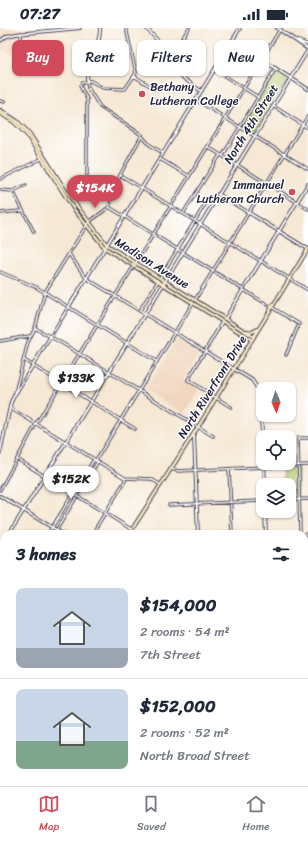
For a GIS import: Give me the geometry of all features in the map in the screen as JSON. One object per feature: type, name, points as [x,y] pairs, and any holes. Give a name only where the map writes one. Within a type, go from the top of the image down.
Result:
[{"type":"main road","name":"Madison Avenue","points":[[0,110],[23,127],[87,225],[106,246],[253,338]]},
{"type":"main road","name":"Madison Avenue","points":[[0,113],[21,129],[43,158]]},
{"type":"main road","name":"North Riverfront Drive","points":[[132,530],[198,427],[308,249]]},
{"type":"main road","name":"Madison Avenue","points":[[224,320],[244,330],[253,338]]},
{"type":"main road","points":[[244,330],[252,332],[260,327]]},
{"type":"street","points":[[0,41],[11,35],[21,33],[80,28]]},
{"type":"street","points":[[100,28],[98,44],[88,70],[86,81],[88,88],[100,107],[142,135],[150,145],[163,153]]},
{"type":"street","points":[[87,174],[87,99],[80,86],[86,81],[91,81],[103,88],[125,89],[136,71],[126,28]]},
{"type":"street","points":[[146,28],[160,43],[171,69],[201,92]]},
{"type":"street","points":[[181,40],[189,28]]},
{"type":"street","points":[[233,40],[240,28]]},
{"type":"street","points":[[269,47],[279,29],[308,45]]},
{"type":"street","points":[[21,33],[21,40]]},
{"type":"street","points":[[298,40],[308,49]]},
{"type":"street","name":"North 4th Street","points":[[11,530],[308,49]]},
{"type":"street","points":[[269,64],[308,88]]},
{"type":"street","points":[[184,213],[240,127],[276,68]]},
{"type":"street","points":[[14,396],[214,72]]},
{"type":"street","points":[[134,76],[155,89]]},
{"type":"street","points":[[225,76],[258,97]]},
{"type":"street","points":[[0,490],[36,424],[63,383],[251,76]]},
{"type":"street","points":[[196,100],[308,169]]},
{"type":"street","points":[[0,101],[4,102]]},
{"type":"street","points":[[273,106],[308,128]]},
{"type":"street","points":[[50,530],[72,493],[93,461],[96,460],[308,116]]},
{"type":"street","points":[[0,452],[10,408],[30,336],[34,328],[45,292],[87,225],[109,207],[120,174],[142,135]]},
{"type":"street","points":[[208,147],[308,209]]},
{"type":"street","points":[[0,179],[43,158]]},
{"type":"street","points":[[160,159],[189,177]]},
{"type":"street","points":[[120,174],[308,290]]},
{"type":"street","points":[[231,407],[188,380],[242,289],[308,184]]},
{"type":"street","points":[[0,190],[13,191],[26,185]]},
{"type":"street","points":[[13,191],[34,232]]},
{"type":"street","points":[[218,194],[308,249]]},
{"type":"street","points":[[140,311],[207,201],[214,200]]},
{"type":"street","points":[[109,207],[213,270],[300,326],[286,355]]},
{"type":"street","points":[[0,212],[23,211]]},
{"type":"street","points":[[68,254],[86,278],[252,380],[257,385],[261,396],[262,430]]},
{"type":"street","points":[[0,272],[26,282],[45,292],[157,361]]},
{"type":"street","points":[[34,328],[213,436]]},
{"type":"street","points":[[0,341],[30,336]]},
{"type":"street","points":[[24,360],[91,400],[135,429]]},
{"type":"street","points":[[10,408],[125,478],[151,479],[161,485]]},
{"type":"street","points":[[194,433],[198,530]]},
{"type":"street","points":[[300,530],[298,438],[308,438]]},
{"type":"street","points":[[17,459],[132,530]]},
{"type":"street","points":[[0,496],[56,530],[97,463],[96,460]]},
{"type":"street","points":[[298,465],[308,465]]},
{"type":"street","points":[[171,469],[196,470],[256,467]]},
{"type":"street","points":[[229,469],[232,530]]},
{"type":"street","points":[[94,530],[125,481],[125,478]]},
{"type":"street","points":[[299,500],[308,499]]},
{"type":"street","points":[[169,505],[256,502]]},
{"type":"street","points":[[266,518],[266,530]]},
{"type":"shaded area","points":[[0,28],[45,28],[45,30],[19,32],[20,40],[12,40],[12,54],[8,54],[7,50],[0,51]]},
{"type":"shaded area","points":[[177,338],[199,352],[184,380],[199,389],[185,414],[145,390]]},
{"type":"green space","points":[[275,70],[288,78],[254,133],[242,126]]},
{"type":"green space","points":[[296,468],[298,468],[297,499],[296,478],[283,478],[282,470],[296,470]]},
{"type":"place","name":"Bethany Lutheran College","points":[[142,94]]},
{"type":"place","name":"Immanuel Lutheran Church","points":[[292,192]]}]
